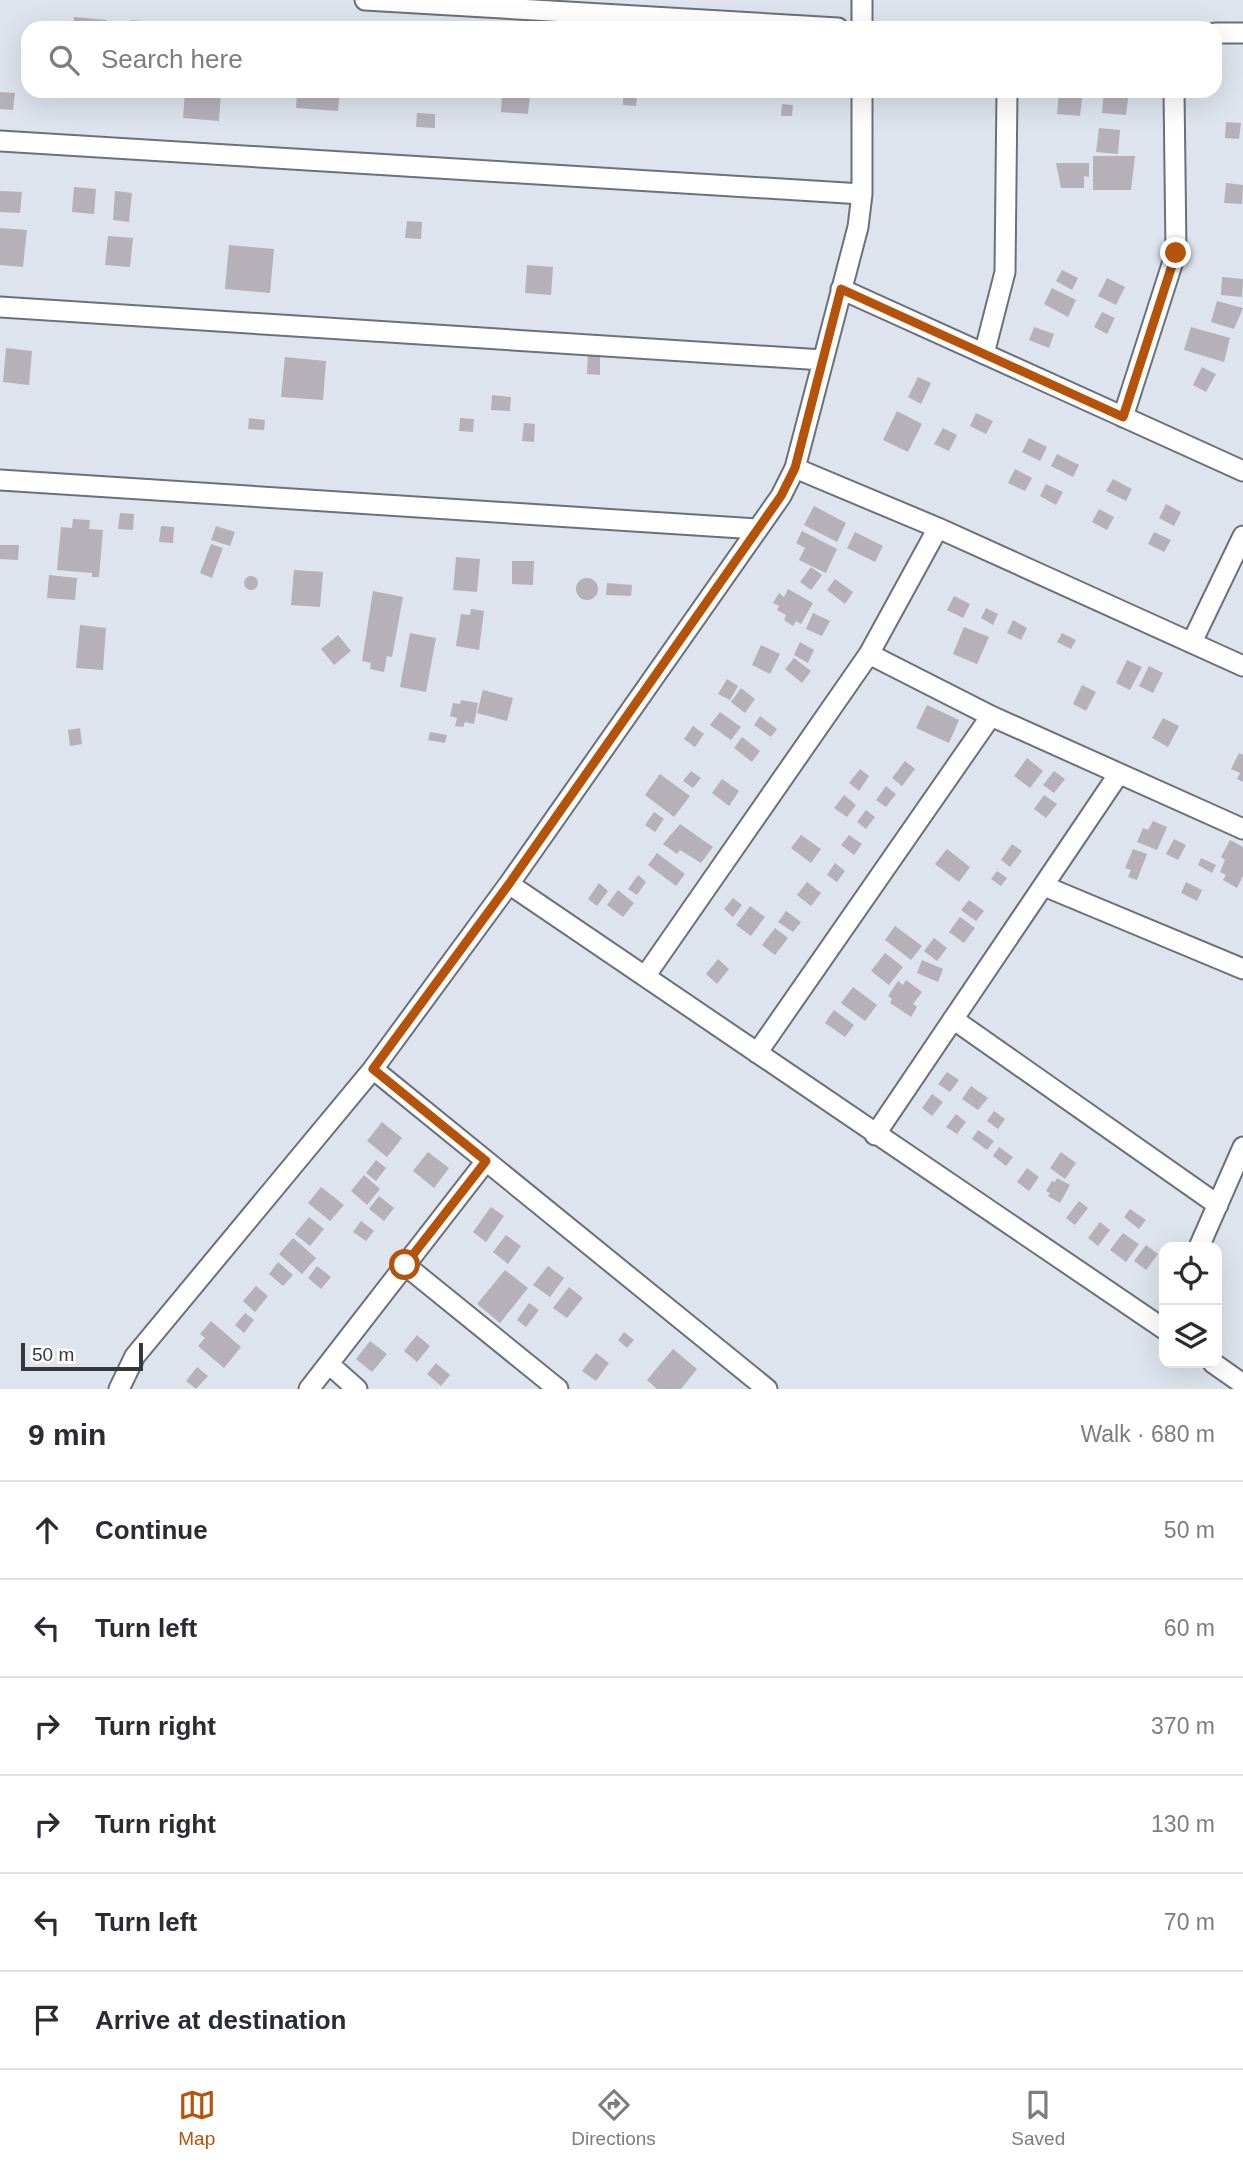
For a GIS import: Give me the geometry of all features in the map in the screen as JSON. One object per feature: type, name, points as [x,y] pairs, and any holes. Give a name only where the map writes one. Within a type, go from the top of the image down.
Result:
[{"type":"street","points":[[365,0],[720,21]]},
{"type":"street","points":[[862,0],[862,21]]},
{"type":"street","points":[[1222,33],[1243,33]]},
{"type":"street","points":[[119,1389],[135,1356],[373,1069],[509,884],[781,496],[795,468],[858,227],[862,194],[862,98]]},
{"type":"street","points":[[984,354],[1005,272],[1007,98]]},
{"type":"street","points":[[1123,417],[1176,253],[1174,98]]},
{"type":"street","points":[[0,141],[862,194]]},
{"type":"street","points":[[841,289],[1243,471]]},
{"type":"street","points":[[0,307],[823,360]]},
{"type":"street","points":[[795,468],[938,528],[1243,666]]},
{"type":"street","points":[[0,480],[757,529]]},
{"type":"street","points":[[646,975],[869,654],[938,528]]},
{"type":"street","points":[[1192,642],[1243,536]]},
{"type":"street","points":[[869,654],[991,716],[1243,829]]},
{"type":"street","points":[[757,1053],[991,716]]},
{"type":"street","points":[[875,1135],[1118,775]]},
{"type":"street","points":[[509,884],[646,975],[875,1135],[1159,1324]]},
{"type":"street","points":[[1044,886],[1243,970]]},
{"type":"street","points":[[953,1019],[1217,1205]]},
{"type":"street","points":[[373,1069],[768,1389]]},
{"type":"street","points":[[1201,1242],[1243,1147]]},
{"type":"street","points":[[309,1389],[486,1161]]},
{"type":"street","points":[[405,1265],[558,1389]]},
{"type":"street","points":[[328,1364],[357,1389]]},
{"type":"street","points":[[1220,1368],[1243,1384]]},
{"type":"building","points":[[74,17],[107,20],[107,21],[74,21]]},
{"type":"building","points":[[0,92],[15,93],[13,110],[0,109]]},
{"type":"building","points":[[184,98],[221,98],[219,121],[183,118]]},
{"type":"building","points":[[297,98],[339,98],[338,111],[296,108]]},
{"type":"building","points":[[502,98],[530,98],[528,114],[501,112]]},
{"type":"building","points":[[623,98],[637,98],[636,106],[623,105]]},
{"type":"building","points":[[1058,98],[1082,98],[1080,116],[1057,114]]},
{"type":"building","points":[[1103,98],[1128,98],[1126,115],[1102,113]]},
{"type":"building","points":[[782,104],[793,105],[792,116],[781,116]]},
{"type":"building","points":[[417,113],[435,114],[435,128],[416,127]]},
{"type":"building","points":[[1226,122],[1241,123],[1239,139],[1225,138]]},
{"type":"building","points":[[1099,128],[1120,130],[1118,154],[1096,152]]},
{"type":"building","points":[[1093,156],[1135,156],[1131,190],[1093,190]]},
{"type":"building","points":[[1056,163],[1089,163],[1089,177],[1084,176],[1084,188],[1061,188]]},
{"type":"building","points":[[1226,183],[1243,185],[1242,204],[1224,203]]},
{"type":"building","points":[[74,187],[96,189],[94,214],[72,212]]},
{"type":"building","points":[[0,191],[22,192],[20,213],[0,212]]},
{"type":"building","points":[[115,191],[132,193],[129,222],[113,220]]},
{"type":"building","points":[[407,221],[422,222],[421,239],[405,238]]},
{"type":"building","points":[[0,228],[27,230],[23,267],[0,265]]},
{"type":"building","points":[[108,236],[133,238],[130,267],[105,265]]},
{"type":"building","points":[[229,245],[274,249],[270,293],[225,289]]},
{"type":"building","points":[[527,265],[553,267],[551,295],[525,293]]},
{"type":"building","points":[[1062,270],[1078,278],[1072,290],[1056,281]]},
{"type":"building","points":[[1222,277],[1243,279],[1242,297],[1221,295]]},
{"type":"building","points":[[1107,278],[1125,287],[1116,305],[1098,296]]},
{"type":"building","points":[[1052,288],[1076,300],[1068,317],[1044,304]]},
{"type":"building","points":[[1217,301],[1243,308],[1234,329],[1211,322]]},
{"type":"building","points":[[1102,312],[1115,318],[1107,334],[1094,327]]},
{"type":"building","points":[[1034,327],[1054,334],[1049,348],[1029,340]]},
{"type":"building","points":[[1191,327],[1230,338],[1224,362],[1184,350]]},
{"type":"building","points":[[6,348],[32,351],[29,385],[3,382]]},
{"type":"building","points":[[588,351],[600,352],[600,375],[587,374]]},
{"type":"building","points":[[285,357],[326,361],[323,400],[281,397]]},
{"type":"building","points":[[1202,367],[1216,374],[1206,392],[1193,385]]},
{"type":"building","points":[[918,377],[931,383],[921,404],[908,397]]},
{"type":"building","points":[[492,395],[511,397],[510,411],[491,410]]},
{"type":"building","points":[[897,411],[922,424],[908,452],[883,440]]},
{"type":"building","points":[[976,413],[993,421],[986,434],[970,426]]},
{"type":"building","points":[[249,418],[265,420],[264,430],[248,429]]},
{"type":"building","points":[[460,418],[474,419],[473,432],[459,431]]},
{"type":"building","points":[[524,423],[535,424],[534,442],[522,441]]},
{"type":"building","points":[[943,428],[957,435],[949,451],[934,444]]},
{"type":"building","points":[[1029,438],[1047,447],[1040,461],[1022,452]]},
{"type":"building","points":[[1057,454],[1079,465],[1073,477],[1051,466]]},
{"type":"building","points":[[1015,469],[1032,478],[1025,491],[1008,483]]},
{"type":"building","points":[[1113,479],[1132,489],[1126,501],[1106,491]]},
{"type":"building","points":[[1046,484],[1063,492],[1056,505],[1040,496]]},
{"type":"building","points":[[1166,504],[1181,512],[1174,526],[1159,518]]},
{"type":"building","points":[[814,506],[846,523],[837,542],[804,525]]},
{"type":"building","points":[[1099,509],[1114,517],[1107,530],[1092,522]]},
{"type":"building","points":[[120,513],[134,514],[133,530],[118,529]]},
{"type":"building","points":[[73,519],[90,520],[89,529],[103,530],[99,577],[92,577],[92,573],[57,570],[61,527],[72,528]]},
{"type":"building","points":[[161,526],[174,527],[173,543],[159,542]]},
{"type":"building","points":[[216,526],[235,532],[230,546],[211,540]]},
{"type":"building","points":[[802,531],[837,549],[826,573],[799,560],[805,548],[796,543]]},
{"type":"building","points":[[855,532],[883,546],[875,562],[847,548]]},
{"type":"building","points":[[1154,532],[1171,540],[1164,552],[1148,544]]},
{"type":"building","points":[[211,544],[223,548],[212,578],[200,573]]},
{"type":"building","points":[[0,545],[19,545],[18,560],[0,559]]},
{"type":"building","points":[[456,557],[480,559],[477,592],[453,590]]},
{"type":"building","points":[[512,561],[534,561],[533,585],[512,584]]},
{"type":"building","points":[[811,567],[822,575],[811,590],[800,582]]},
{"type":"building","points":[[294,570],[323,572],[320,607],[291,605]]},
{"type":"building","points":[[49,575],[77,578],[75,600],[47,598]]},
{"type":"building","points":[[251,576],[256,578],[256,588],[251,590],[246,588],[244,583],[246,578]]},
{"type":"building","points":[[587,578],[595,581],[598,589],[595,597],[587,600],[579,597],[576,589],[579,581]]},
{"type":"building","points":[[835,579],[853,592],[845,604],[827,590]]},
{"type":"building","points":[[607,583],[632,585],[631,596],[606,595]]},
{"type":"building","points":[[788,589],[813,603],[801,624],[796,621],[793,626],[784,620],[786,615],[777,610],[779,606],[773,603],[779,593],[784,597]]},
{"type":"building","points":[[373,591],[403,597],[392,657],[387,656],[384,672],[370,669],[371,663],[362,661]]},
{"type":"building","points":[[954,596],[970,604],[963,618],[947,610]]},
{"type":"building","points":[[986,608],[998,614],[993,625],[981,618]]},
{"type":"building","points":[[471,609],[484,611],[479,650],[456,646],[461,614],[470,615]]},
{"type":"building","points":[[813,613],[830,621],[822,636],[806,629]]},
{"type":"building","points":[[1013,620],[1027,628],[1021,640],[1007,633]]},
{"type":"building","points":[[80,625],[106,628],[103,670],[76,668]]},
{"type":"building","points":[[964,627],[989,637],[977,664],[953,654]]},
{"type":"building","points":[[410,633],[436,638],[426,692],[400,687]]},
{"type":"building","points":[[1062,633],[1076,640],[1071,649],[1057,642]]},
{"type":"building","points":[[338,635],[351,651],[334,665],[321,649]]},
{"type":"building","points":[[800,642],[814,650],[808,663],[794,655]]},
{"type":"building","points":[[761,645],[780,654],[770,674],[752,665]]},
{"type":"building","points":[[794,658],[811,671],[802,683],[785,669]]},
{"type":"building","points":[[1127,660],[1142,667],[1130,690],[1116,683]]},
{"type":"building","points":[[1149,666],[1163,673],[1153,693],[1139,686]]},
{"type":"building","points":[[727,679],[738,686],[730,700],[718,694]]},
{"type":"building","points":[[1082,685],[1096,692],[1086,711],[1073,704]]},
{"type":"building","points":[[741,688],[755,699],[745,713],[731,702]]},
{"type":"building","points":[[483,690],[513,698],[507,721],[477,713]]},
{"type":"building","points":[[461,700],[478,703],[474,724],[465,722],[463,727],[455,726],[457,718],[450,716],[453,703],[460,704]]},
{"type":"building","points":[[927,705],[959,720],[949,743],[916,728]]},
{"type":"building","points":[[720,712],[741,727],[731,740],[710,725]]},
{"type":"building","points":[[760,716],[777,729],[771,737],[754,725]]},
{"type":"building","points":[[1163,718],[1179,726],[1168,747],[1152,738]]},
{"type":"building","points":[[693,726],[704,734],[695,747],[684,739]]},
{"type":"building","points":[[80,728],[82,744],[70,746],[68,730]]},
{"type":"building","points":[[430,732],[447,735],[445,743],[428,740]]},
{"type":"building","points":[[742,737],[760,751],[752,762],[734,748]]},
{"type":"building","points":[[1239,753],[1243,755],[1243,782],[1237,779],[1240,773],[1231,769]]},
{"type":"building","points":[[1027,758],[1043,771],[1030,788],[1014,776]]},
{"type":"building","points":[[905,761],[915,769],[902,786],[892,778]]},
{"type":"building","points":[[860,769],[869,776],[859,791],[849,783]]},
{"type":"building","points":[[691,771],[701,778],[693,788],[683,781]]},
{"type":"building","points":[[1054,771],[1065,779],[1054,793],[1043,785]]},
{"type":"building","points":[[660,774],[690,796],[674,817],[645,795]]},
{"type":"building","points":[[722,779],[739,791],[729,806],[712,793]]},
{"type":"building","points":[[886,786],[896,794],[886,807],[876,800]]},
{"type":"building","points":[[844,795],[856,805],[847,817],[834,808]]},
{"type":"building","points":[[1044,795],[1057,804],[1046,818],[1034,809]]},
{"type":"building","points":[[866,810],[875,817],[866,829],[857,822]]},
{"type":"building","points":[[654,812],[664,819],[655,832],[645,825]]},
{"type":"building","points":[[1153,821],[1167,827],[1157,850],[1137,842],[1143,828],[1148,830]]},
{"type":"building","points":[[680,824],[713,847],[701,863],[680,850],[677,854],[663,844]]},
{"type":"building","points":[[801,835],[821,849],[811,863],[791,848]]},
{"type":"building","points":[[849,835],[862,844],[854,855],[841,845]]},
{"type":"building","points":[[1174,839],[1186,845],[1178,860],[1166,854]]},
{"type":"building","points":[[1230,840],[1243,847],[1243,876],[1237,888],[1223,880],[1226,875],[1220,872],[1225,860],[1221,857]]},
{"type":"building","points":[[1012,844],[1022,851],[1010,867],[1001,860]]},
{"type":"building","points":[[947,849],[970,867],[959,882],[935,864]]},
{"type":"building","points":[[1133,849],[1147,854],[1137,880],[1128,877],[1131,870],[1125,868]]},
{"type":"building","points":[[657,853],[685,874],[676,886],[648,865]]},
{"type":"building","points":[[1201,858],[1216,865],[1212,873],[1198,865]]},
{"type":"building","points":[[835,863],[845,871],[837,882],[827,875]]},
{"type":"building","points":[[997,871],[1007,878],[1001,886],[991,879]]},
{"type":"building","points":[[638,875],[646,882],[637,895],[628,889]]},
{"type":"building","points":[[807,882],[821,893],[811,906],[797,895]]},
{"type":"building","points":[[1186,882],[1202,890],[1197,901],[1181,893]]},
{"type":"building","points":[[599,883],[608,891],[597,906],[588,899]]},
{"type":"building","points":[[618,890],[634,903],[623,917],[607,905]]},
{"type":"building","points":[[733,898],[742,905],[733,917],[724,909]]},
{"type":"building","points":[[969,900],[984,911],[976,921],[961,910]]},
{"type":"building","points":[[750,906],[765,917],[751,936],[736,925]]},
{"type":"building","points":[[786,911],[801,922],[793,932],[778,922]]},
{"type":"building","points":[[960,917],[975,928],[964,943],[949,932]]},
{"type":"building","points":[[895,926],[922,946],[911,960],[885,940]]},
{"type":"building","points":[[775,928],[788,938],[775,955],[762,945]]},
{"type":"building","points":[[934,938],[947,948],[937,961],[924,951]]},
{"type":"building","points":[[885,953],[903,967],[889,985],[871,971]]},
{"type":"building","points":[[718,959],[729,969],[717,984],[706,974]]},
{"type":"building","points":[[922,960],[943,969],[938,982],[917,973]]},
{"type":"building","points":[[906,980],[922,992],[913,1004],[917,1007],[911,1017],[890,1003],[892,999],[888,996],[898,981],[903,985]]},
{"type":"building","points":[[853,987],[877,1005],[865,1021],[841,1003]]},
{"type":"building","points":[[834,1010],[854,1025],[845,1037],[825,1023]]},
{"type":"building","points":[[947,1072],[959,1080],[950,1092],[938,1084]]},
{"type":"building","points":[[971,1086],[988,1098],[978,1110],[962,1099]]},
{"type":"building","points":[[932,1094],[943,1102],[932,1116],[922,1108]]},
{"type":"building","points":[[994,1111],[1005,1119],[998,1129],[987,1121]]},
{"type":"building","points":[[956,1114],[966,1122],[957,1134],[946,1127]]},
{"type":"building","points":[[382,1122],[402,1138],[387,1157],[367,1141]]},
{"type":"building","points":[[978,1130],[994,1141],[987,1150],[972,1139]]},
{"type":"building","points":[[999,1147],[1013,1157],[1006,1166],[993,1156]]},
{"type":"building","points":[[428,1152],[449,1168],[434,1188],[413,1171]]},
{"type":"building","points":[[1061,1152],[1076,1163],[1065,1179],[1050,1168]]},
{"type":"building","points":[[376,1160],[386,1168],[376,1181],[366,1173]]},
{"type":"building","points":[[1027,1168],[1039,1177],[1029,1191],[1017,1182]]},
{"type":"building","points":[[364,1175],[380,1189],[367,1205],[351,1191]]},
{"type":"building","points":[[1057,1178],[1070,1185],[1060,1203],[1048,1196],[1050,1193],[1046,1191]]},
{"type":"building","points":[[321,1187],[344,1205],[330,1221],[308,1203]]},
{"type":"building","points":[[379,1196],[394,1208],[384,1221],[369,1209]]},
{"type":"building","points":[[1079,1201],[1088,1208],[1075,1225],[1066,1218]]},
{"type":"building","points":[[491,1207],[504,1216],[486,1242],[473,1232]]},
{"type":"building","points":[[1130,1209],[1146,1220],[1139,1229],[1124,1217]]},
{"type":"building","points":[[309,1217],[324,1229],[310,1246],[295,1234]]},
{"type":"building","points":[[361,1221],[374,1231],[366,1241],[353,1232]]},
{"type":"building","points":[[1100,1222],[1110,1230],[1098,1246],[1088,1238]]},
{"type":"building","points":[[1123,1233],[1139,1244],[1126,1262],[1110,1250]]},
{"type":"building","points":[[506,1235],[521,1246],[508,1264],[493,1252]]},
{"type":"building","points":[[293,1238],[316,1258],[302,1274],[279,1254]]},
{"type":"building","points":[[1146,1245],[1158,1254],[1146,1270],[1134,1261]]},
{"type":"building","points":[[278,1262],[293,1275],[283,1286],[269,1274]]},
{"type":"building","points":[[317,1266],[331,1277],[321,1289],[308,1278]]},
{"type":"building","points":[[548,1266],[564,1278],[550,1297],[533,1285]]},
{"type":"building","points":[[505,1270],[528,1288],[500,1323],[477,1304]]},
{"type":"building","points":[[256,1286],[268,1296],[255,1312],[243,1301]]},
{"type":"building","points":[[569,1287],[583,1298],[567,1318],[553,1308]]},
{"type":"building","points":[[529,1303],[539,1310],[526,1327],[517,1320]]},
{"type":"building","points":[[245,1313],[254,1320],[244,1333],[235,1325]]},
{"type":"building","points":[[211,1321],[241,1347],[224,1368],[198,1346],[205,1338],[200,1334]]},
{"type":"building","points":[[624,1332],[634,1340],[627,1348],[618,1340]]},
{"type":"building","points":[[417,1335],[430,1346],[417,1362],[404,1351]]},
{"type":"building","points":[[370,1341],[387,1354],[372,1372],[356,1359]]},
{"type":"building","points":[[673,1349],[697,1369],[681,1389],[657,1389],[647,1380]]},
{"type":"building","points":[[596,1353],[609,1363],[596,1381],[582,1371]]},
{"type":"building","points":[[436,1363],[450,1375],[441,1386],[427,1374]]},
{"type":"building","points":[[197,1367],[208,1376],[196,1389],[186,1381]]},
{"type":"route","points":[[405,1265],[486,1161],[373,1069],[509,884],[781,496],[795,468],[841,289],[1123,417],[1176,253]]}]
